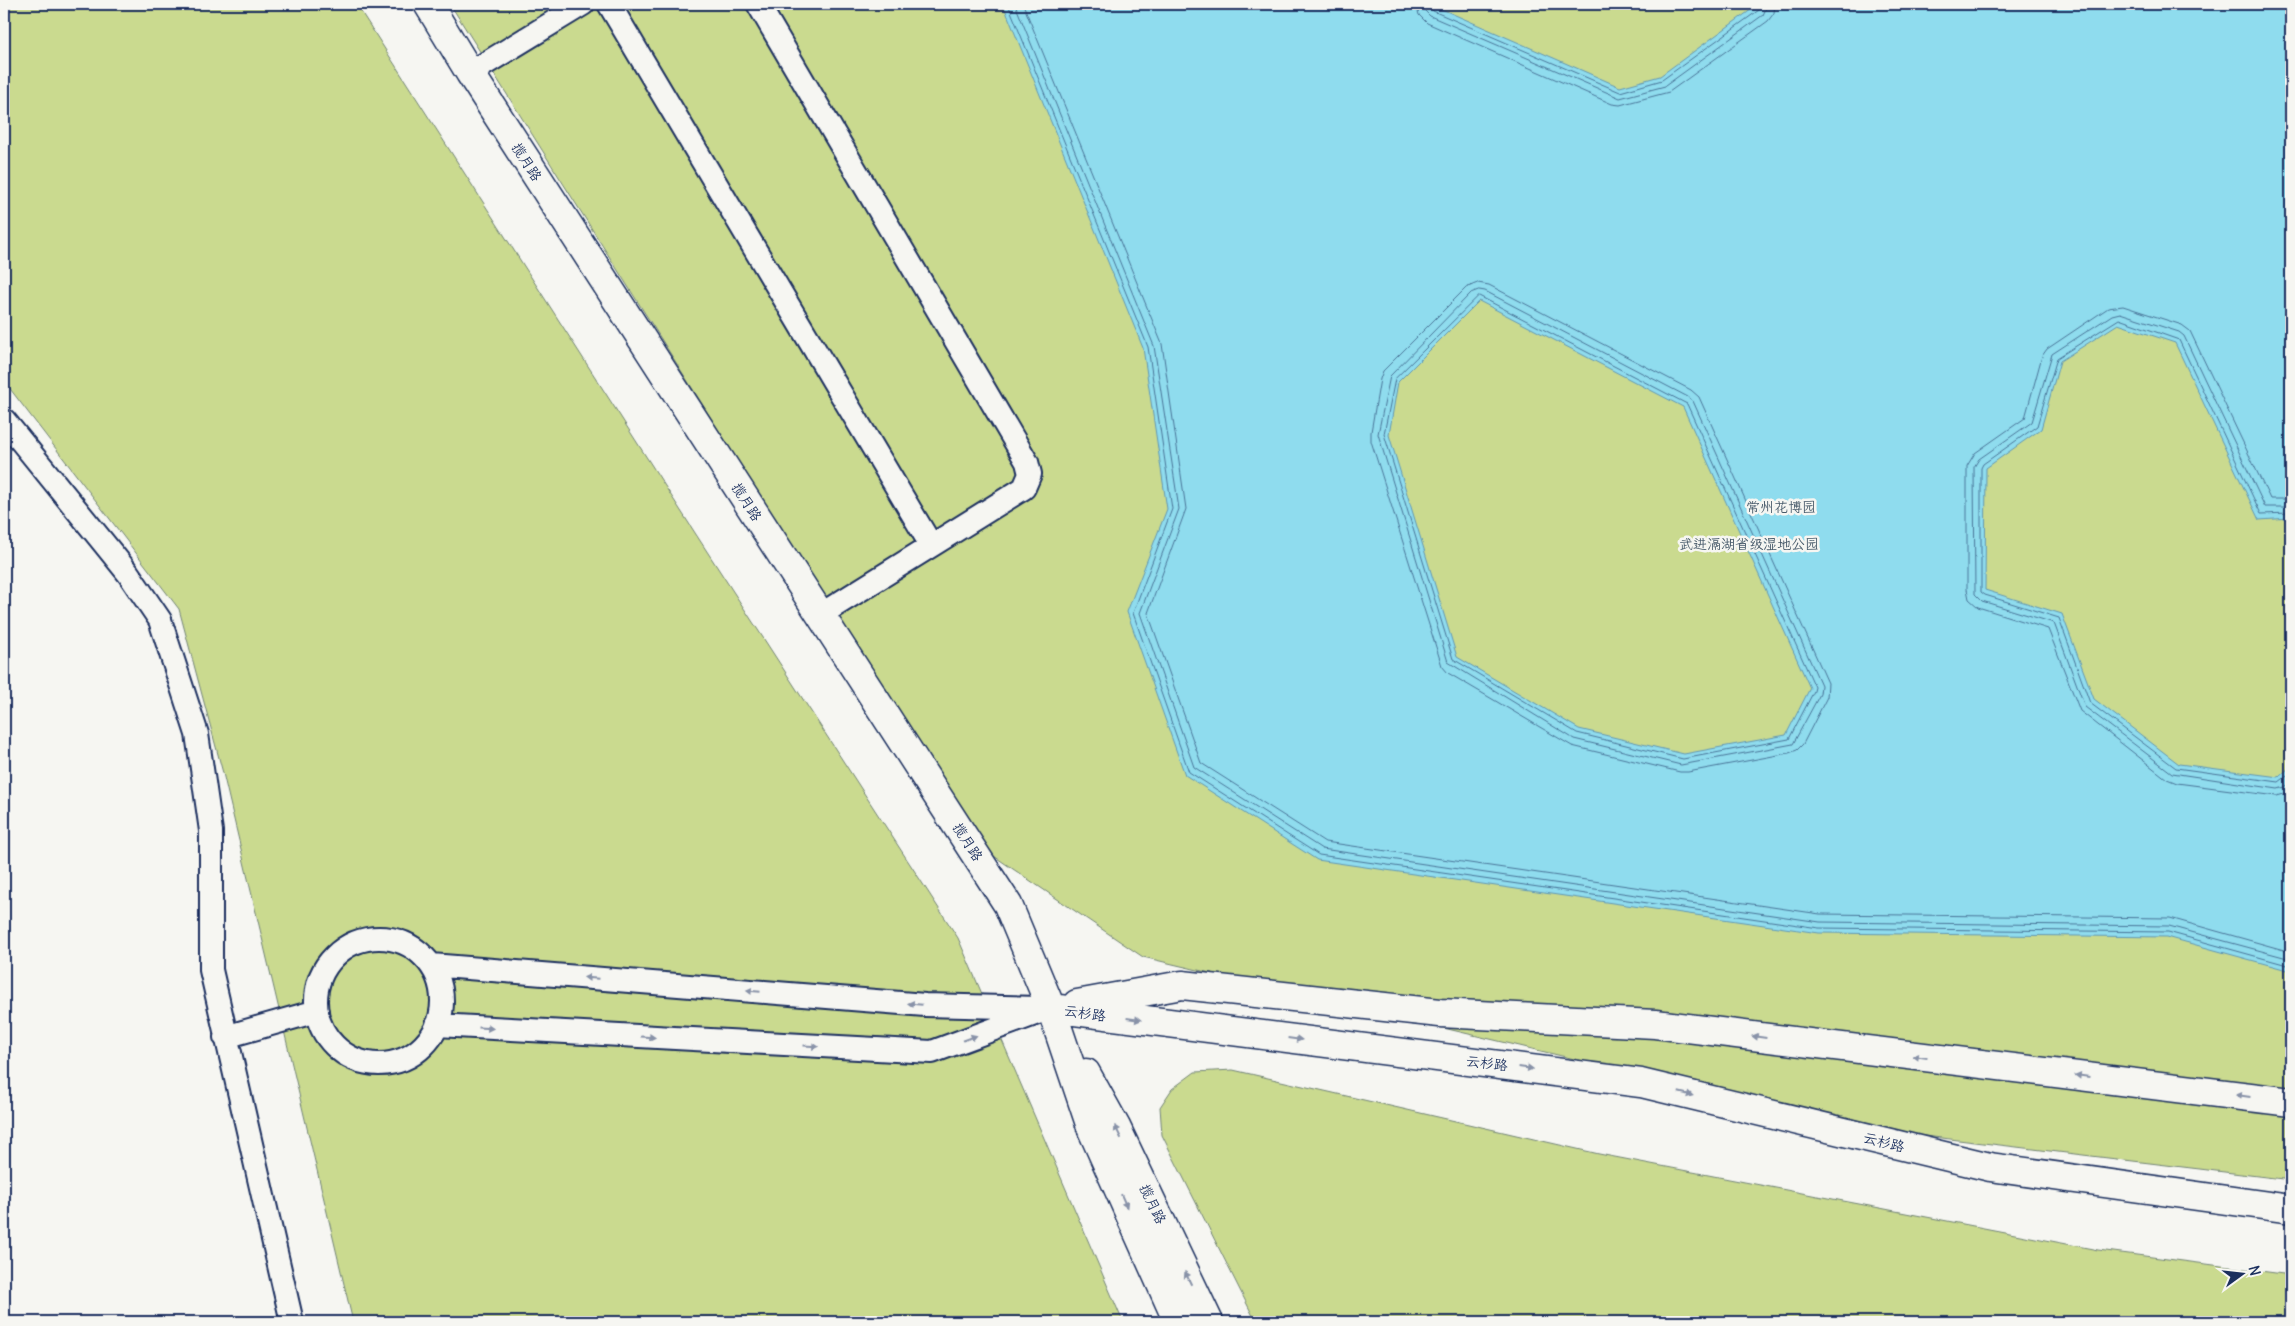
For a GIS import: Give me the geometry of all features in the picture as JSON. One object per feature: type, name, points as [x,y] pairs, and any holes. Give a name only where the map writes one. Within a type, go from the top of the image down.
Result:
[{"type":"street","name":"揽月路","points":[[428,4],[470,73],[1008,904],[1051,1008],[1092,1130],[1178,1322]]},
{"type":"street","name":"云杉路","points":[[1051,1008],[1182,985],[1440,1013],[1655,1024],[2291,1102]]},
{"type":"street","name":"揽月路","points":[[1051,1008],[1116,1127],[1209,1322]]},
{"type":"street","name":"云杉路","points":[[1051,1008],[1641,1083],[1990,1167],[2291,1210]]},
{"type":"lane","points":[[470,73],[583,4]]},
{"type":"lane","points":[[609,4],[931,545]]},
{"type":"lane","points":[[758,4],[1027,462],[1030,474],[1024,488],[820,615]]},
{"type":"lane","points":[[4,420],[128,574],[160,620],[197,734],[211,831],[211,970],[292,1322]]},
{"type":"lane","points":[[380,937],[400,941],[418,951],[432,965],[440,984],[443,1004],[437,1025],[426,1044],[410,1057],[389,1064],[368,1064],[347,1056],[330,1042],[320,1024],[317,1011],[318,982],[327,964],[341,950],[360,941],[380,937]]},
{"type":"lane","points":[[432,965],[925,1005],[1051,1008]]},
{"type":"lane","points":[[437,1025],[932,1052],[1051,1008]]},
{"type":"lane","points":[[225,1037],[317,1011]]},
{"type":"green space","points":[[4,4],[356,4],[697,536],[958,938],[1123,1322],[353,1322],[223,773],[179,609],[4,381]]},
{"type":"green space","name":"常州花博园","points":[[450,4],[2291,4],[2291,1180],[1875,1130],[1143,957],[982,848]]},
{"type":"green space","points":[[1233,1070],[1599,1154],[2098,1250],[2291,1275],[2291,1322],[1256,1322],[1162,1135],[1160,1107],[1172,1089],[1195,1072]]},
{"type":"water","name":"常州花博园","points":[[1003,4],[1430,4],[1620,87],[1660,76],[1759,4],[2291,4],[2291,518],[2259,520],[2175,343],[2118,324],[2060,361],[2041,429],[1986,468],[1985,590],[2062,614],[2094,699],[2179,764],[2279,777],[2291,766],[2291,971],[2167,937],[1819,933],[1317,860],[1185,775],[1127,612],[1167,509],[1143,348]],"holes":[[[1479,301],[1683,407],[1810,688],[1786,735],[1684,754],[1579,729],[1457,657],[1389,435],[1398,382]]]},
{"type":"park label","name":"武进滆湖省级湿地公园","points":[[1749,544]]}]
